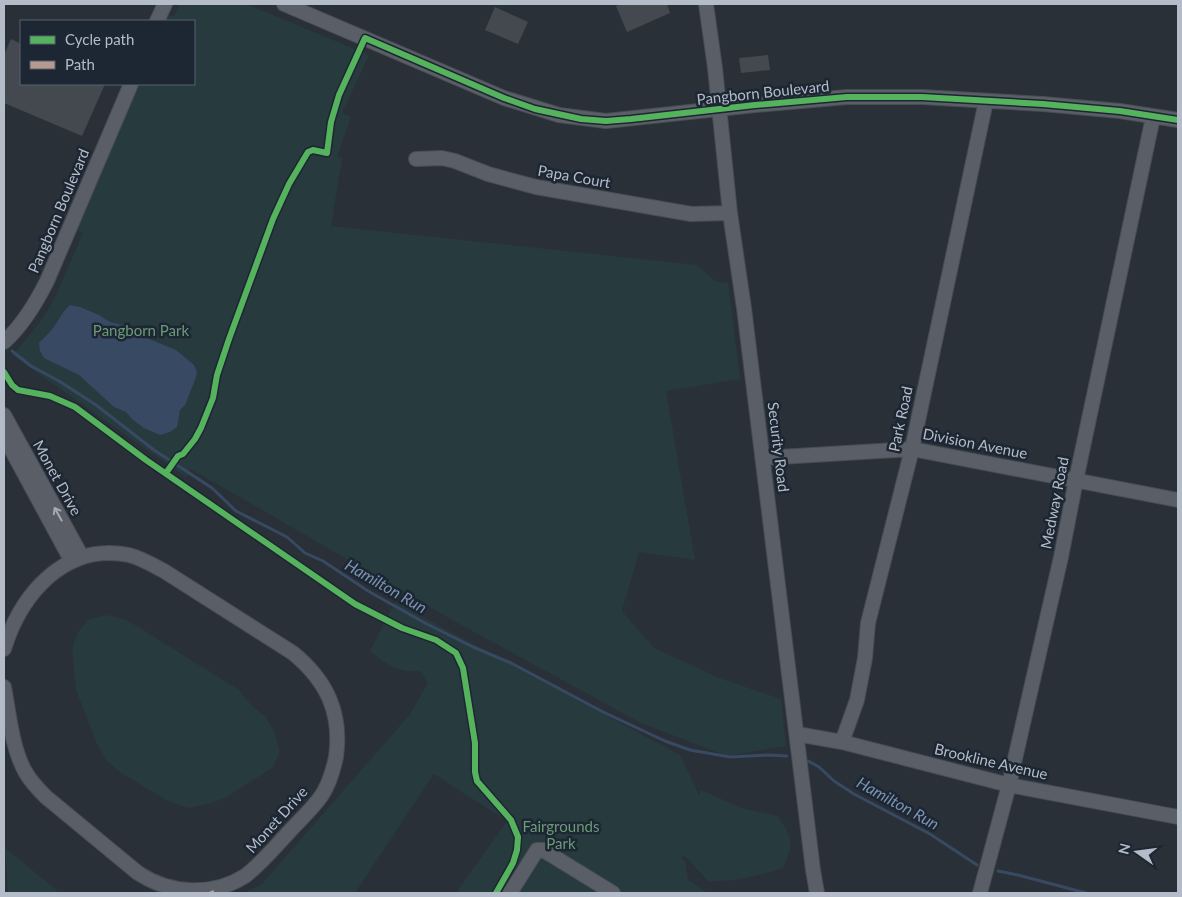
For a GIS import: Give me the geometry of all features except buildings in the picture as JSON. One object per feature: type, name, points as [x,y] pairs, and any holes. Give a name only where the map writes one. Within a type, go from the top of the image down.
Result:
[{"type":"street","points":[[158,20],[165,4]]},
{"type":"street","name":"Pangborn Boulevard","points":[[284,4],[504,98],[559,115],[606,121],[847,97],[922,96],[1120,111],[1178,120]]},
{"type":"street","name":"Security Road","points":[[706,4],[720,109],[730,213],[763,458],[817,893]]},
{"type":"street","name":"Pangborn Boulevard","points":[[4,342],[22,323],[48,280],[131,85]]},
{"type":"street","name":"Park Road","points":[[842,742],[857,700],[865,658],[868,623],[912,449],[986,101]]},
{"type":"street","name":"Medway Road","points":[[980,893],[1009,785],[1061,558],[1153,117]]},
{"type":"street","name":"Papa Court","points":[[416,159],[442,158],[455,161],[488,174],[536,188],[691,214],[730,213]]},
{"type":"street","name":"Monet Drive","points":[[4,415],[76,559]]},
{"type":"street","name":"Monet Drive","points":[[4,436],[76,559]]},
{"type":"street","name":"Division Avenue","points":[[763,458],[912,449],[1178,500]]},
{"type":"street","name":"Monet Drive","points":[[4,649],[14,624],[35,590],[46,577],[76,559],[111,553],[130,555],[164,571],[293,653],[307,665],[328,694],[333,708],[338,728],[334,764],[330,779],[320,799],[256,868],[243,878],[228,886],[211,891],[196,892],[168,889],[153,883],[138,873],[34,785],[19,759],[4,687]]},
{"type":"street","name":"Brookline Avenue","points":[[797,734],[842,742],[1009,785],[1177,812]]},
{"type":"street","points":[[510,893],[537,850],[543,850],[613,893]]},
{"type":"green space","name":"Pangborn Park","points":[[180,4],[246,4],[369,55],[342,113],[351,117],[337,156],[342,158],[331,226],[697,265],[715,281],[728,283],[740,379],[666,391],[695,560],[639,552],[622,611],[654,648],[719,678],[781,699],[786,746],[727,756],[641,723],[463,626],[191,469],[187,478],[12,355],[44,316],[53,301],[83,232],[74,229],[137,85],[195,85],[195,20],[164,20],[166,15],[174,16]]},
{"type":"green space","name":"Fairgrounds Park","points":[[395,602],[680,755],[699,795],[701,790],[741,808],[778,816],[787,830],[790,841],[789,853],[783,868],[746,878],[708,881],[684,855],[681,858],[685,862],[688,880],[708,893],[456,893],[507,821],[434,774],[355,893],[244,893],[262,884],[410,714],[428,683],[420,671],[405,671],[393,667],[370,651]]},
{"type":"green space","points":[[107,615],[127,620],[239,690],[251,705],[266,717],[275,733],[280,752],[272,768],[225,798],[189,808],[170,802],[121,773],[107,761],[97,744],[76,690],[72,649],[77,634],[89,619]]},
{"type":"green space","points":[[5,848],[60,893],[8,893]]},
{"type":"water","points":[[70,305],[99,315],[110,322],[132,327],[149,339],[176,350],[194,365],[197,372],[195,380],[185,405],[180,410],[177,427],[170,432],[160,435],[144,428],[126,412],[114,407],[79,375],[44,358],[40,351],[39,343]]},
{"type":"waterway","name":"Hamilton Run","points":[[12,351],[31,366],[59,381],[96,405],[154,450],[212,488],[236,511],[287,537],[305,553],[323,561],[368,591],[425,623],[473,647],[511,663],[603,712],[665,741],[690,750],[730,757],[787,756]]},
{"type":"waterway","name":"Hamilton Run","points":[[808,761],[819,767],[834,781],[854,794],[930,834],[977,865]]},
{"type":"waterway","name":"Hamilton Run","points":[[998,871],[1086,893]]},
{"type":"cycle path","points":[[166,473],[178,456],[183,454],[195,439],[201,428],[213,398],[217,375],[229,339],[273,219],[289,184],[308,152],[313,150],[327,153],[331,122],[339,95],[365,38],[504,98],[535,109],[581,119],[606,121],[631,119],[847,97],[922,97],[1043,104],[1120,111],[1178,120]]},
{"type":"cycle path","points":[[4,372],[12,385],[18,390],[50,396],[75,407],[146,460],[355,604],[402,628],[436,640],[456,653],[463,668],[475,743],[475,772],[477,781],[511,820],[518,837],[513,863],[496,893]]}]
